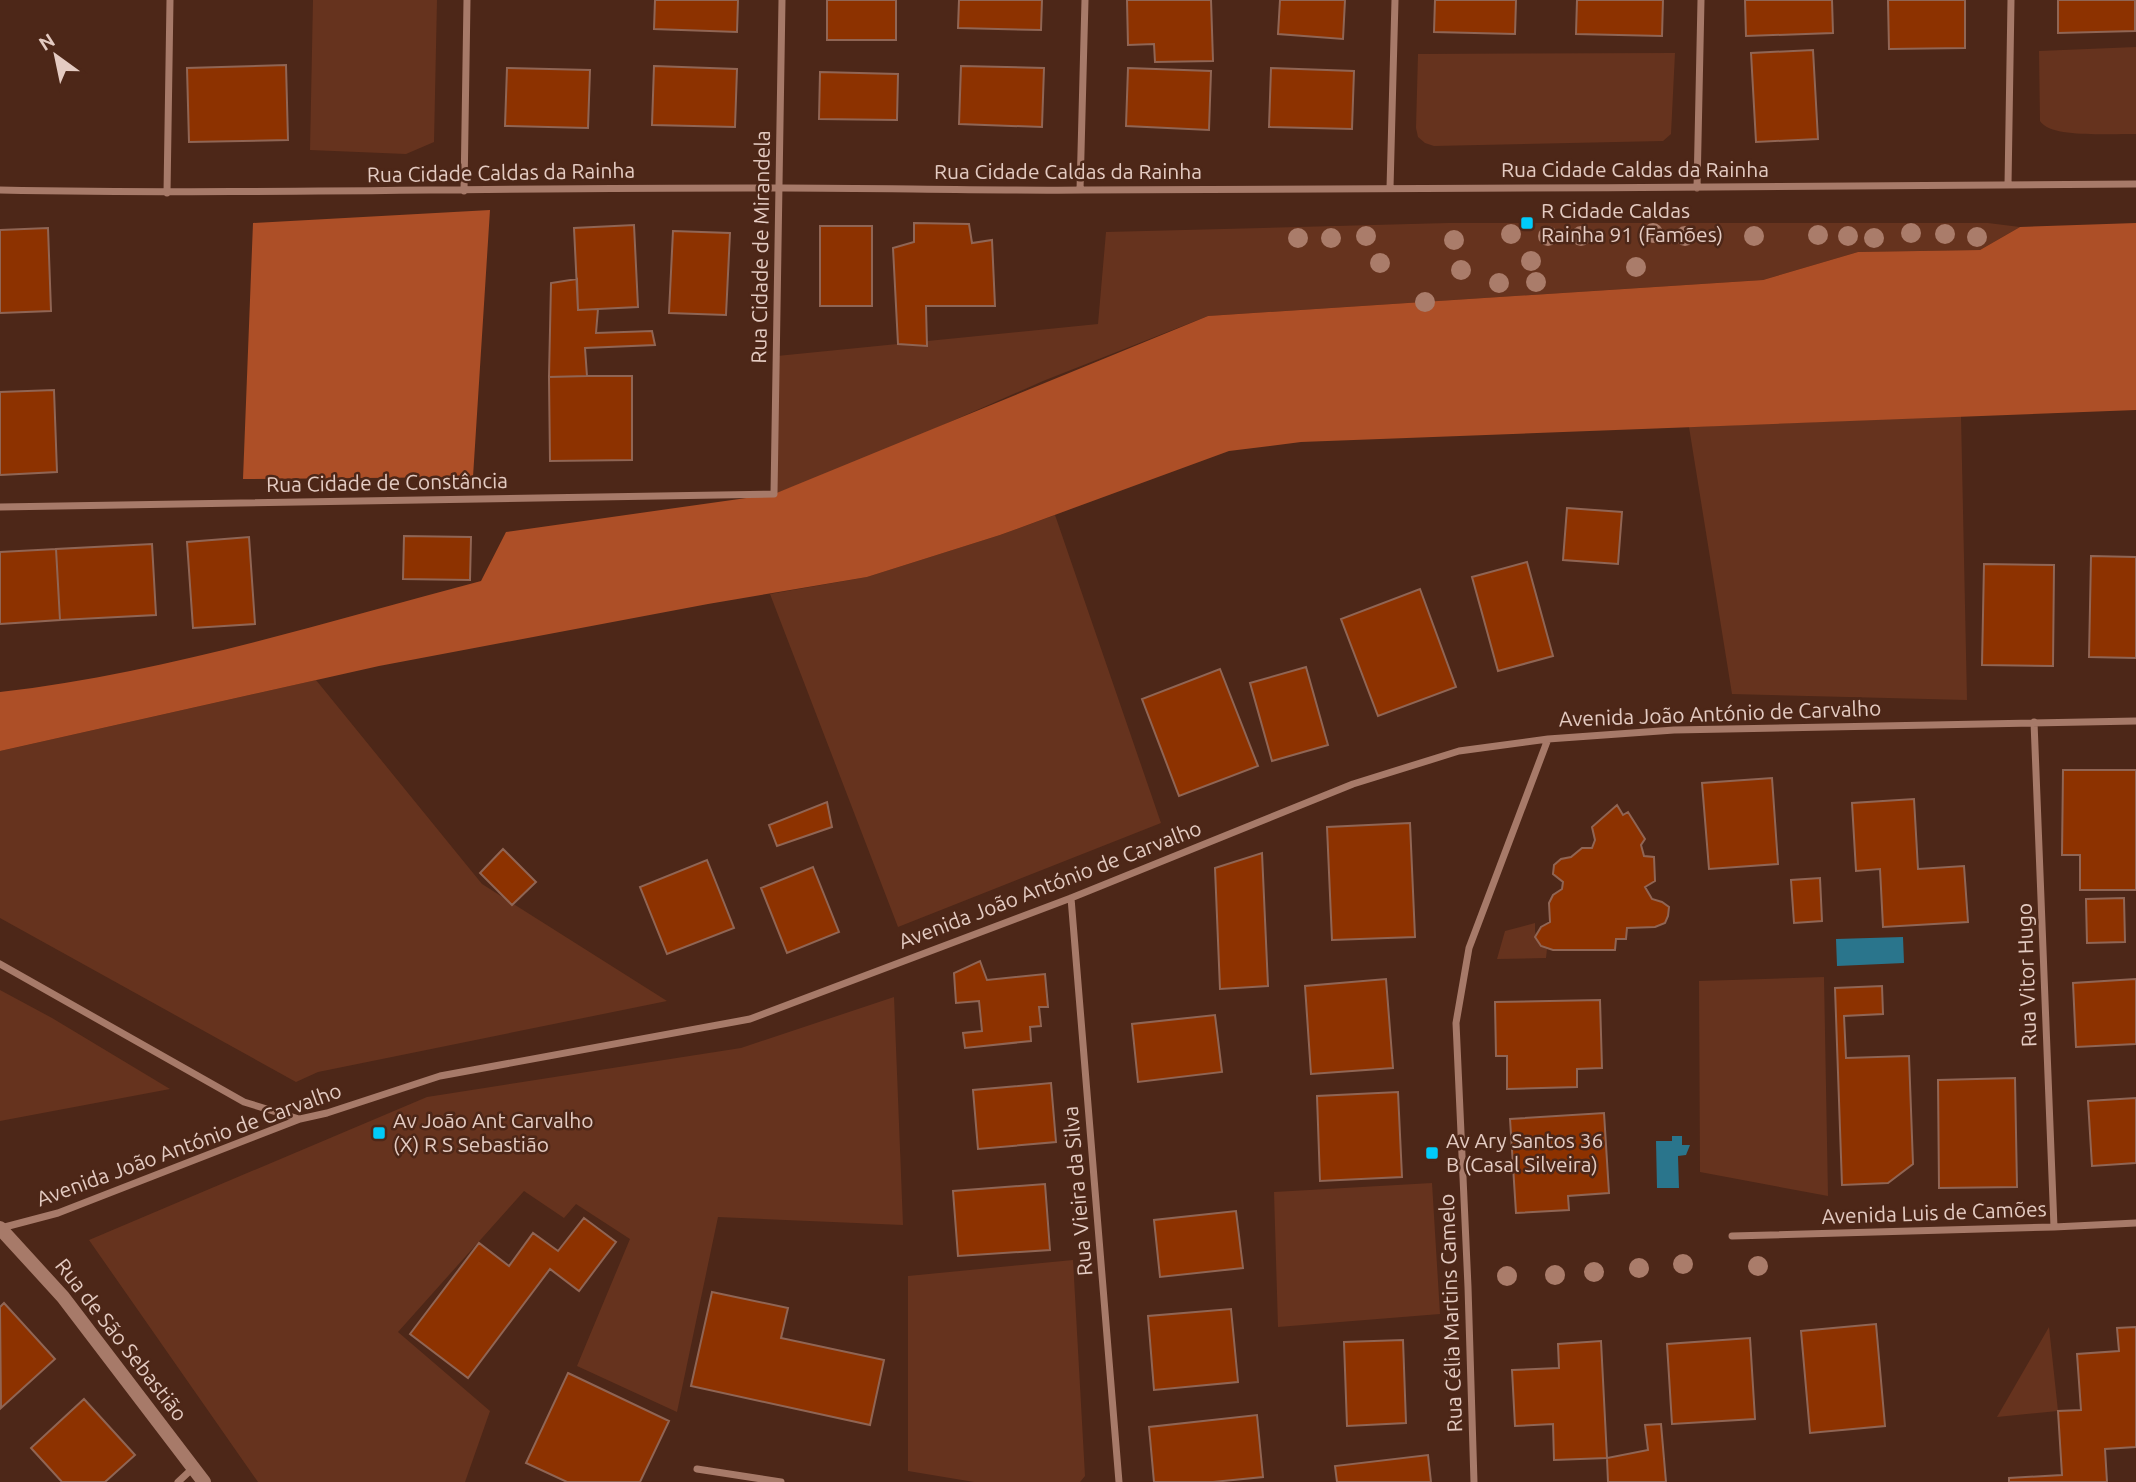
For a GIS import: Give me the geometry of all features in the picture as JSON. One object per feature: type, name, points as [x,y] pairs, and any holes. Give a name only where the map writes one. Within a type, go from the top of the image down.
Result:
[{"type":"street","points":[[167,194],[170,0]]},
{"type":"street","points":[[464,191],[467,0]]},
{"type":"street","name":"Rua Cidade de Mirandela","points":[[775,494],[782,0]]},
{"type":"street","points":[[1080,190],[1085,0]]},
{"type":"street","points":[[1390,188],[1395,0]]},
{"type":"street","points":[[1697,188],[1702,0]]},
{"type":"street","points":[[2008,185],[2011,0]]},
{"type":"street","name":"Rua Cidade Caldas da Rainha","points":[[0,190],[167,194],[779,188],[1080,190],[2136,184]]},
{"type":"street","name":"Rua Cidade de Constância","points":[[0,507],[775,494]]},
{"type":"street","name":"Rua Vitor Hugo","points":[[2034,722],[2054,1227]]},
{"type":"street","name":"Avenida João António de Carvalho","points":[[0,1228],[58,1213],[300,1119],[327,1113],[440,1076],[750,1019],[1071,898],[1353,784],[1459,751],[1548,739],[1674,730],[2136,722]]},
{"type":"street","name":"Rua Célia Martins Camelo","points":[[1474,1482],[1456,1023],[1469,948],[1548,739]]},
{"type":"street","name":"Rua Vieira da Silva","points":[[1071,898],[1119,1482]]},
{"type":"street","points":[[0,964],[244,1102],[300,1119]]},
{"type":"street","name":"Avenida Luis de Camões","points":[[1732,1236],[2136,1223]]},
{"type":"street","name":"Rua de São Sebastião","points":[[0,1228],[63,1297],[204,1482]]},
{"type":"street","points":[[178,1482],[194,1468]]},
{"type":"street","points":[[697,1469],[780,1482]]},
{"type":"shaded area","points":[[313,0],[437,0],[434,142],[406,154],[310,150]]},
{"type":"shaded area","points":[[2136,47],[2136,134],[2069,133],[2046,127],[2040,121],[2039,51]]},
{"type":"shaded area","points":[[1675,53],[1671,134],[1663,141],[1434,146],[1418,137],[1418,54]]},
{"type":"shaded area","points":[[490,210],[473,477],[243,479],[253,223]]},
{"type":"shaded area","points":[[1448,223],[1988,223],[2020,227],[1980,250],[1858,252],[1763,280],[1208,316],[1043,381],[859,462],[774,494],[777,356],[1098,324],[1106,232]]},
{"type":"shaded area","points":[[2136,223],[2136,410],[1301,442],[1229,451],[1000,535],[867,577],[379,666],[0,751],[0,692],[122,673],[182,660],[481,581],[506,532],[774,494],[1208,316],[1763,280],[1858,252],[1980,250],[2020,227]]},
{"type":"shaded area","points":[[1961,416],[1967,700],[1732,694],[1689,427]]},
{"type":"shaded area","points":[[1055,515],[1161,823],[898,927],[770,594],[867,577]]},
{"type":"shaded area","points":[[316,680],[482,884],[667,1001],[318,1072],[296,1082],[0,918],[0,751]]},
{"type":"shaded area","points":[[1535,923],[1538,942],[1547,949],[1546,958],[1497,959],[1505,931]]},
{"type":"shaded area","points":[[1824,977],[1828,1196],[1700,1172],[1699,981]]},
{"type":"shaded area","points":[[0,990],[52,1018],[170,1089],[0,1121]]},
{"type":"shaded area","points":[[894,997],[903,1225],[718,1217],[677,1412],[577,1366],[630,1239],[576,1204],[564,1218],[524,1191],[398,1332],[490,1411],[465,1482],[258,1482],[89,1240],[427,1097],[741,1048]]},
{"type":"shaded area","points":[[1432,1183],[1440,1314],[1278,1327],[1274,1192]]},
{"type":"shaded area","points":[[1073,1260],[1085,1476],[1080,1482],[974,1482],[908,1471],[908,1276]]},
{"type":"shaded area","points":[[2049,1327],[2058,1411],[1997,1417]]},
{"type":"water","points":[[1903,937],[1904,963],[1837,966],[1836,939]]},
{"type":"water","points":[[1672,1136],[1682,1136],[1682,1145],[1690,1145],[1686,1155],[1678,1156],[1679,1188],[1657,1188],[1656,1141],[1672,1141]]},
{"type":"building","points":[[655,0],[738,0],[737,32],[654,29]]},
{"type":"building","points":[[827,0],[896,0],[896,40],[827,40]]},
{"type":"building","points":[[959,0],[1042,0],[1041,30],[958,28]]},
{"type":"building","points":[[1127,0],[1211,0],[1213,61],[1155,62],[1154,44],[1128,45]]},
{"type":"building","points":[[1280,0],[1345,0],[1343,39],[1278,34]]},
{"type":"building","points":[[1435,0],[1516,0],[1515,34],[1434,32]]},
{"type":"building","points":[[1577,0],[1663,0],[1662,36],[1576,34]]},
{"type":"building","points":[[1745,0],[1832,0],[1833,33],[1746,36]]},
{"type":"building","points":[[1888,0],[1965,0],[1965,48],[1889,49]]},
{"type":"building","points":[[2058,0],[2135,0],[2135,31],[2058,33]]},
{"type":"building","points":[[1813,50],[1818,139],[1756,142],[1751,53]]},
{"type":"building","points":[[286,65],[288,140],[189,142],[187,68]]},
{"type":"building","points":[[654,66],[737,69],[735,127],[652,125]]},
{"type":"building","points":[[961,66],[1044,68],[1042,127],[959,124]]},
{"type":"building","points":[[507,68],[590,70],[588,128],[505,126]]},
{"type":"building","points":[[1128,68],[1211,71],[1209,130],[1126,126]]},
{"type":"building","points":[[1271,68],[1354,71],[1352,129],[1269,127]]},
{"type":"building","points":[[820,72],[898,74],[897,120],[819,119]]},
{"type":"building","points":[[914,223],[969,224],[972,243],[992,240],[995,306],[926,306],[927,346],[898,344],[893,248],[914,242]]},
{"type":"building","points":[[634,225],[638,307],[578,310],[574,228]]},
{"type":"building","points":[[820,226],[872,226],[872,306],[820,306]]},
{"type":"building","points":[[48,228],[51,311],[0,313],[0,230]]},
{"type":"building","points":[[673,231],[730,233],[726,315],[669,313]]},
{"type":"building","points":[[577,279],[578,310],[598,309],[596,333],[652,331],[655,345],[585,348],[587,376],[549,377],[551,283]]},
{"type":"building","points":[[632,376],[632,460],[550,461],[549,377]]},
{"type":"building","points":[[54,390],[57,472],[0,475],[0,392]]},
{"type":"building","points":[[1567,508],[1622,512],[1618,564],[1563,560]]},
{"type":"building","points":[[404,536],[471,537],[470,580],[403,579]]},
{"type":"building","points":[[249,537],[255,624],[193,628],[187,542]]},
{"type":"building","points":[[152,544],[156,615],[60,620],[56,549]]},
{"type":"building","points":[[56,549],[60,620],[0,624],[0,552]]},
{"type":"building","points":[[2091,556],[2136,557],[2136,658],[2089,657]]},
{"type":"building","points":[[1527,562],[1553,656],[1498,671],[1472,577]]},
{"type":"building","points":[[1984,564],[2054,565],[2053,666],[1982,665]]},
{"type":"building","points":[[1420,589],[1456,687],[1378,716],[1341,619]]},
{"type":"building","points":[[1306,667],[1328,745],[1272,761],[1250,683]]},
{"type":"building","points":[[1220,669],[1258,766],[1179,796],[1142,699]]},
{"type":"building","points":[[2063,770],[2136,770],[2136,890],[2080,890],[2080,855],[2062,855]]},
{"type":"building","points":[[1772,778],[1778,864],[1709,869],[1702,783]]},
{"type":"building","points":[[1914,799],[1918,869],[1964,866],[1968,922],[1883,927],[1880,869],[1856,871],[1852,803]]},
{"type":"building","points":[[827,802],[832,827],[777,846],[769,825]]},
{"type":"building","points":[[1617,805],[1623,815],[1628,812],[1645,839],[1641,845],[1644,856],[1654,857],[1655,881],[1645,887],[1652,899],[1669,907],[1665,923],[1655,927],[1627,928],[1626,939],[1616,939],[1615,950],[1553,950],[1541,946],[1535,937],[1541,927],[1550,922],[1549,903],[1553,895],[1562,889],[1563,882],[1553,874],[1554,865],[1582,848],[1592,848],[1595,840],[1592,827]]},
{"type":"building","points":[[1410,823],[1415,937],[1332,940],[1327,827]]},
{"type":"building","points":[[503,849],[536,882],[512,905],[480,873]]},
{"type":"building","points":[[1262,853],[1268,986],[1220,989],[1215,868]]},
{"type":"building","points":[[707,860],[734,928],[667,954],[640,887]]},
{"type":"building","points":[[813,867],[839,932],[787,953],[761,888]]},
{"type":"building","points":[[1820,878],[1822,921],[1794,923],[1791,880]]},
{"type":"building","points":[[2124,898],[2125,942],[2087,943],[2086,899]]},
{"type":"building","points":[[980,961],[987,980],[1045,974],[1048,1007],[1039,1007],[1041,1026],[1030,1027],[1031,1041],[965,1048],[963,1033],[982,1031],[979,1001],[956,1003],[954,973]]},
{"type":"building","points":[[1386,979],[1393,1068],[1311,1074],[1305,986]]},
{"type":"building","points":[[2136,979],[2136,1044],[2076,1047],[2073,983]]},
{"type":"building","points":[[1882,986],[1883,1014],[1844,1016],[1846,1058],[1909,1056],[1913,1164],[1888,1183],[1842,1185],[1835,988]]},
{"type":"building","points":[[1600,1000],[1602,1068],[1577,1069],[1577,1087],[1507,1089],[1507,1056],[1496,1056],[1495,1002]]},
{"type":"building","points":[[1215,1015],[1222,1072],[1138,1082],[1132,1024]]},
{"type":"building","points":[[2015,1078],[2017,1187],[1939,1188],[1938,1080]]},
{"type":"building","points":[[1051,1083],[1056,1142],[978,1149],[973,1090]]},
{"type":"building","points":[[1398,1092],[1402,1177],[1320,1181],[1317,1096]]},
{"type":"building","points":[[2136,1098],[2136,1163],[2092,1166],[2088,1101]]},
{"type":"building","points":[[1604,1113],[1609,1193],[1568,1196],[1569,1210],[1516,1213],[1510,1119]]},
{"type":"building","points":[[1045,1184],[1050,1250],[958,1256],[953,1191]]},
{"type":"building","points":[[1236,1211],[1243,1268],[1160,1277],[1154,1220]]},
{"type":"building","points":[[584,1218],[616,1242],[579,1291],[550,1269],[468,1378],[410,1334],[479,1243],[509,1266],[533,1233],[558,1251]]},
{"type":"building","points":[[712,1292],[788,1308],[781,1338],[884,1360],[870,1425],[691,1386]]},
{"type":"building","points":[[4,1303],[55,1359],[1,1408],[0,1307]]},
{"type":"building","points":[[1231,1309],[1238,1382],[1154,1390],[1148,1316]]},
{"type":"building","points":[[1876,1324],[1885,1426],[1810,1433],[1801,1331]]},
{"type":"building","points":[[2136,1327],[2136,1447],[2105,1449],[2107,1482],[2009,1482],[2009,1478],[2062,1475],[2058,1411],[2081,1410],[2077,1354],[2119,1351],[2117,1328]]},
{"type":"building","points":[[1750,1338],[1755,1419],[1672,1424],[1667,1344]]},
{"type":"building","points":[[1403,1340],[1406,1423],[1347,1426],[1344,1342]]},
{"type":"building","points":[[1601,1341],[1607,1458],[1554,1460],[1553,1424],[1515,1426],[1512,1370],[1559,1368],[1558,1344]]},
{"type":"building","points":[[568,1373],[669,1421],[640,1482],[567,1482],[526,1463]]},
{"type":"building","points":[[84,1399],[135,1455],[105,1482],[62,1482],[31,1448]]},
{"type":"building","points":[[1257,1415],[1263,1477],[1213,1482],[1154,1482],[1149,1427]]},
{"type":"building","points":[[1661,1424],[1666,1482],[1608,1482],[1607,1458],[1648,1450],[1645,1425]]},
{"type":"building","points":[[1428,1455],[1431,1482],[1337,1482],[1335,1466]]},
{"type":"place","name":"R Cidade Caldas Rainha 91 (Famões)","points":[[1527,223]]},
{"type":"place","name":"Av João Ant Carvalho (X) R S Sebastião","points":[[379,1133]]},
{"type":"place","name":"Av Ary Santos 36 B (Casal Silveira)","points":[[1432,1153]]}]
